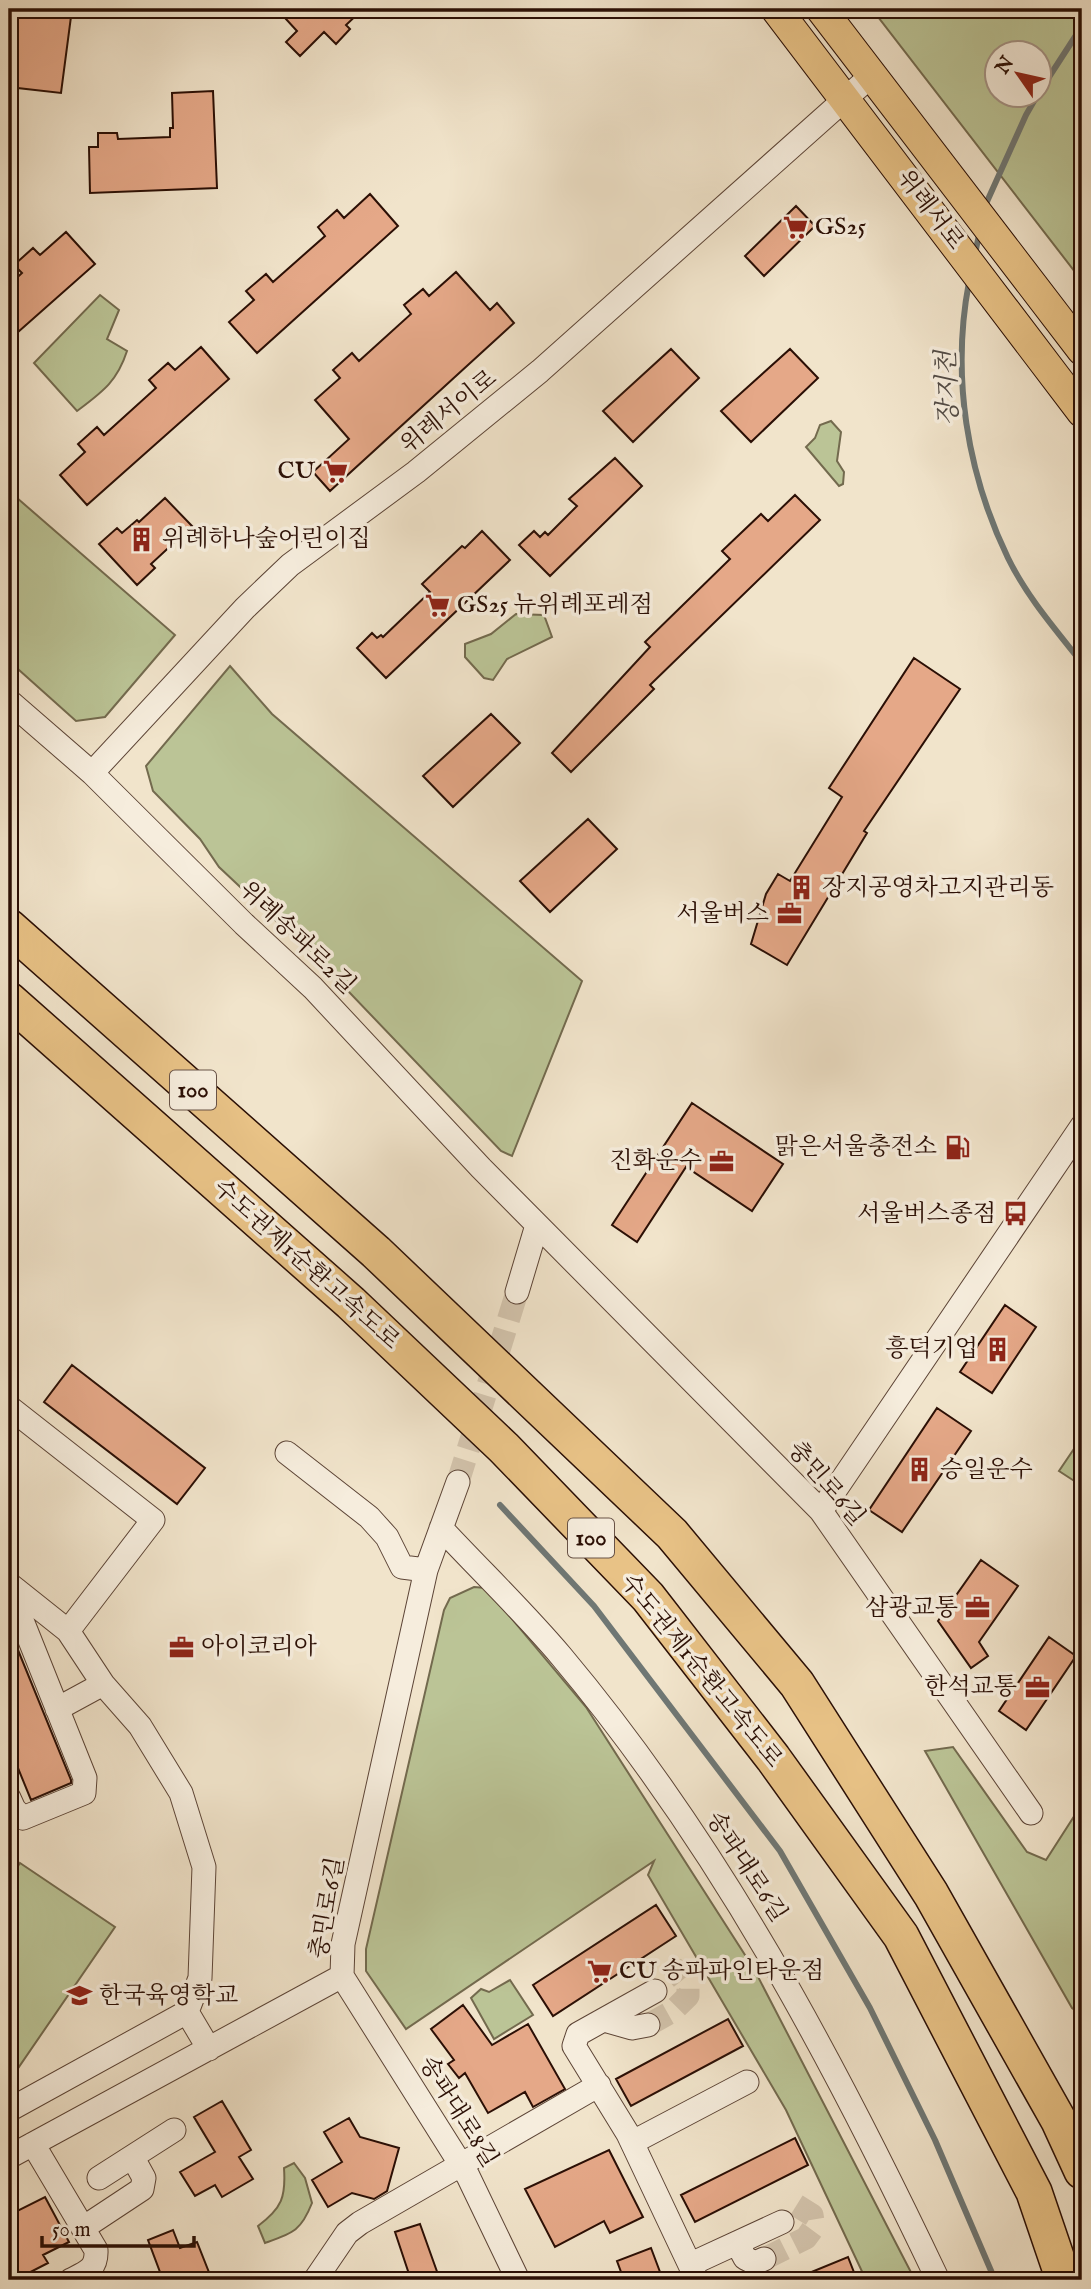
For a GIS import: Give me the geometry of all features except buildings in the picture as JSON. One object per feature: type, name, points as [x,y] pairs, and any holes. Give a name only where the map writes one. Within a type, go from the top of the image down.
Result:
[{"type":"highway","name":"100","points":[[9,927],[376,1252],[672,1535],[797,1684],[930,1894],[1059,2121],[1082,2171]]},
{"type":"highway","name":"수도권제1순환고속도로","points":[[9,1000],[351,1303],[504,1448],[648,1597],[773,1759],[901,1936],[1034,2192],[1064,2280]]},
{"type":"main road","name":"위례서로","points":[[776,9],[1082,412]]},
{"type":"main road","name":"위례서로","points":[[821,9],[1082,350]]},
{"type":"street","name":"위례서이로","points":[[92,773],[236,617],[290,565],[416,472],[540,371],[845,97],[876,81]]},
{"type":"street","name":"위례송파로2길","points":[[9,701],[92,773],[244,924],[313,988],[537,1225]]},
{"type":"street","points":[[821,1511],[1082,1126]]},
{"type":"street","points":[[517,1292],[537,1225]]},
{"type":"street","name":"충민로6길","points":[[537,1225],[821,1511],[1031,1814]]},
{"type":"street","points":[[9,1408],[153,1520],[68,1631]]},
{"type":"street","points":[[287,1453],[369,1517],[387,1536],[402,1567],[426,1570]]},
{"type":"street","name":"충민로6길","points":[[9,2157],[342,1976],[343,1944],[426,1570],[458,1482]]},
{"type":"street","name":"송파대로6길","points":[[440,1528],[560,1655],[662,1787],[746,1913],[836,2071],[938,2280]]},
{"type":"street","points":[[9,1586],[68,1631],[103,1684],[140,1726],[181,1793],[204,1867],[200,1978],[187,2012],[9,2110]]},
{"type":"street","points":[[9,1586],[85,1778],[84,1793],[23,1818],[14,1810],[9,1798]]},
{"type":"street","points":[[57,1709],[103,1684]]},
{"type":"street","name":"송파대로8길","points":[[342,1976],[463,2166],[518,2280]]},
{"type":"street","points":[[655,1991],[574,2039],[576,2052],[633,2142],[694,2272],[737,2243],[782,2222]]},
{"type":"street","points":[[187,2012],[209,2049]]},
{"type":"street","points":[[604,2020],[632,2028],[648,2025]]},
{"type":"street","points":[[633,2142],[747,2082]]},
{"type":"street","points":[[315,2280],[347,2232],[599,2085]]},
{"type":"street","points":[[99,2178],[174,2130]]},
{"type":"street","points":[[33,2144],[96,2250],[97,2261],[91,2270],[71,2280]]},
{"type":"street","points":[[83,2228],[142,2189],[144,2178],[133,2158]]},
{"type":"street","points":[[737,2243],[745,2258],[755,2263],[764,2259]]},
{"type":"green space","points":[[871,9],[1082,9],[1082,281],[878,17]]},
{"type":"green space","points":[[100,295],[119,310],[107,339],[127,351],[108,386],[77,411],[34,363]]},
{"type":"green space","points":[[831,421],[841,432],[837,461],[844,472],[843,484],[839,486],[806,447],[815,438],[820,425]]},
{"type":"green space","points":[[9,491],[175,635],[105,717],[76,721],[9,661]]},
{"type":"green space","points":[[516,614],[544,615],[552,637],[507,659],[493,680],[484,678],[465,657],[465,644],[491,634]]},
{"type":"green space","points":[[230,666],[272,714],[582,981],[512,1156],[501,1151],[328,970],[219,867],[200,839],[153,791],[146,766]]},
{"type":"green space","points":[[1082,1437],[1082,1486],[1059,1471]]},
{"type":"green space","points":[[474,1587],[486,1588],[586,1707],[754,1969],[915,2280],[866,2280],[786,2110],[648,1875],[654,1861],[406,2029],[366,1971],[366,1949],[444,1610],[450,1598]]},
{"type":"green space","points":[[953,1747],[1027,1852],[1046,1860],[1082,1804],[1082,2015],[1072,2008],[925,1751]]},
{"type":"green space","points":[[20,1863],[115,1927],[12,2077],[9,2075],[9,1880]]},
{"type":"green space","points":[[510,1980],[533,2015],[494,2039],[471,1998],[481,1989],[489,1992]]},
{"type":"green space","points":[[294,2163],[305,2178],[312,2203],[304,2220],[295,2230],[265,2243],[258,2226],[281,2201],[284,2168]]},
{"type":"waterway","name":"장지천","points":[[1052,72],[1082,26]]},
{"type":"waterway","name":"장지천","points":[[985,206],[1030,108]]},
{"type":"waterway","name":"장지천","points":[[975,254],[980,230]]},
{"type":"waterway","name":"장지천","points":[[969,282],[964,317],[963,388],[966,423],[982,492],[1008,558],[1024,586],[1082,663]]},
{"type":"waterway","points":[[500,1505],[594,1606],[780,1851],[870,2008],[935,2140],[995,2280]]},
{"type":"tunnel","points":[[458,1482],[517,1292]]},
{"type":"tunnel","points":[[648,2025],[673,2011],[688,1996],[688,1986],[672,1966]]},
{"type":"tunnel","points":[[764,2259],[806,2238],[814,2227],[812,2215],[796,2205]]},
{"type":"place","name":"GS25","points":[[795,227]]},
{"type":"place","name":"CU","points":[[335,471]]},
{"type":"place","name":"위례하나숲어린이집","points":[[142,539]]},
{"type":"place","name":"GS25 뉴위례포레점","points":[[437,605]]},
{"type":"place","name":"장지공영차고지관리동","points":[[802,888]]},
{"type":"place","name":"서울버스","points":[[789,914]]},
{"type":"place","name":"맑은서울충전소","points":[[957,1147]]},
{"type":"place","name":"진화운수","points":[[722,1161]]},
{"type":"place","name":"서울버스종점","points":[[1016,1214]]},
{"type":"place","name":"흥덕기업","points":[[998,1349]]},
{"type":"place","name":"승일운수","points":[[920,1470]]},
{"type":"place","name":"삼광교통","points":[[978,1608]]},
{"type":"place","name":"아이코리아","points":[[181,1647]]},
{"type":"place","name":"한석교통","points":[[1037,1687]]},
{"type":"place","name":"CU 송파파인타운점","points":[[599,1971]]},
{"type":"place","name":"한국육영학교","points":[[79,1996]]}]
